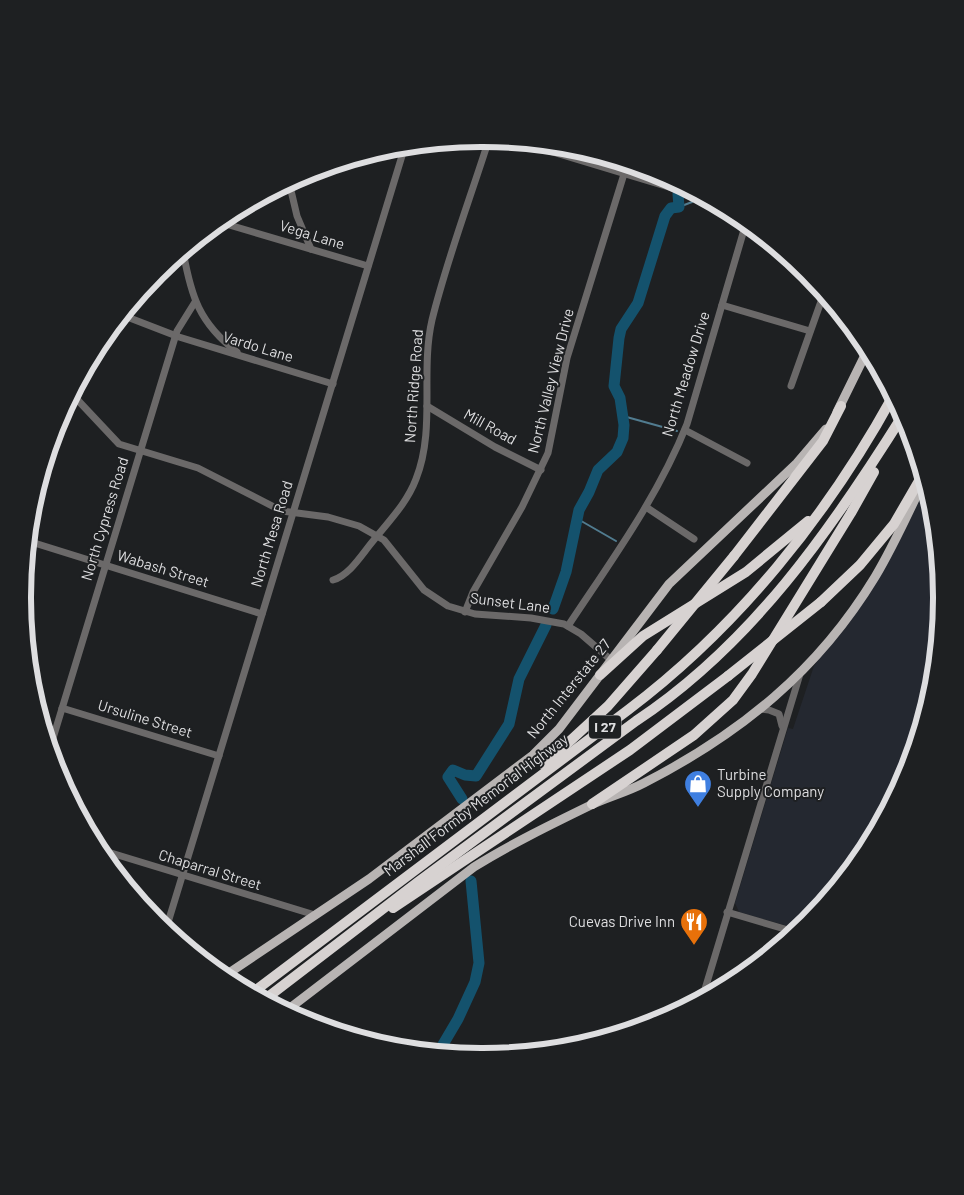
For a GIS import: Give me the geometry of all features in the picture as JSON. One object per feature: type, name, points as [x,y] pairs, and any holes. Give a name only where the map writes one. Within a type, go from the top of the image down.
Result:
[{"type":"highway","name":"Marshall Formby Memorial Highway","points":[[258,989],[635,705],[682,666],[769,576],[864,449],[889,404]]},
{"type":"highway","points":[[476,824],[588,725],[658,650],[823,442],[841,406]]},
{"type":"highway","name":"Marshall Formby Memorial Highway","points":[[270,995],[329,949],[636,721],[667,701],[700,672],[763,609],[809,555],[898,424]]},
{"type":"highway","points":[[592,804],[694,735],[733,700],[752,674],[851,513],[898,425]]},
{"type":"highway","points":[[329,949],[432,883],[608,765],[728,676],[821,602],[860,564],[894,524],[917,482]]},
{"type":"highway","points":[[600,675],[643,636],[746,572],[818,512]]},
{"type":"main road","name":"North Interstate 27","points":[[232,972],[397,859],[533,755],[559,729],[669,584],[797,463],[829,425],[841,406],[864,359]]},
{"type":"main road","points":[[292,1006],[474,868],[500,852],[592,804],[641,784],[696,755],[760,710],[800,674],[829,642],[875,577],[919,490]]},
{"type":"street","name":"North Ridge Road","points":[[333,580],[344,576],[398,511],[417,478],[423,454],[427,406],[428,357],[432,321],[486,147]]},
{"type":"street","points":[[555,153],[667,187]]},
{"type":"street","name":"North Mesa Road","points":[[169,921],[403,154]]},
{"type":"street","name":"North Valley View Drive","points":[[465,612],[472,592],[542,470],[550,446],[567,358],[624,174]]},
{"type":"street","points":[[291,190],[296,216],[311,249]]},
{"type":"street","name":"Vega Lane","points":[[229,225],[368,266]]},
{"type":"street","name":"North Meadow Drive","points":[[568,626],[646,507],[660,483],[685,430],[744,231]]},
{"type":"street","points":[[185,259],[190,288],[195,302],[213,330],[241,355]]},
{"type":"street","points":[[790,386],[821,300]]},
{"type":"street","name":"North Cypress Road","points":[[53,737],[176,336],[195,302]]},
{"type":"street","points":[[722,305],[810,331]]},
{"type":"street","name":"Vardo Lane","points":[[129,318],[176,336],[332,384]]},
{"type":"street","name":"Sunset Lane","points":[[77,400],[119,444],[198,468],[274,508],[293,513],[342,520],[377,536],[391,547],[434,598],[465,612],[531,618],[568,626],[611,660]]},
{"type":"street","name":"Mill Road","points":[[427,406],[495,447],[542,470]]},
{"type":"street","points":[[685,430],[747,463]]},
{"type":"street","points":[[646,507],[694,539]]},
{"type":"street","name":"Wabash Street","points":[[35,543],[262,614]]},
{"type":"street","points":[[705,989],[800,674]]},
{"type":"street","name":"Ursuline Street","points":[[62,708],[219,756]]},
{"type":"street","points":[[760,710],[769,710],[778,714],[783,730]]},
{"type":"street","name":"Chaparral Street","points":[[111,853],[315,915]]},
{"type":"street","points":[[727,912],[786,929]]},
{"type":"shaded area","points":[[921,496],[929,539],[932,568],[932,627],[924,685],[909,742],[898,770],[886,797],[857,848],[821,895],[789,927],[739,912],[735,903],[788,728],[793,729],[814,666],[879,576]]},
{"type":"waterway","points":[[553,609],[566,572],[579,510],[598,470],[617,452],[623,438],[624,425],[620,398],[614,386],[621,329],[638,303],[665,216],[671,208],[679,207],[678,194]]},
{"type":"waterway","points":[[679,207],[692,202]]},
{"type":"waterway","points":[[623,416],[677,431]]},
{"type":"waterway","points":[[576,518],[616,541]]},
{"type":"waterway","points":[[462,799],[448,777],[453,770],[465,775],[476,776],[509,724],[519,679],[546,625]]},
{"type":"waterway","points":[[442,1046],[458,1019],[475,982],[479,963],[471,881]]},
{"type":"place","name":"Turbine Supply Company","points":[[698,808]]},
{"type":"place","name":"Cuevas Drive Inn","points":[[694,946]]}]
